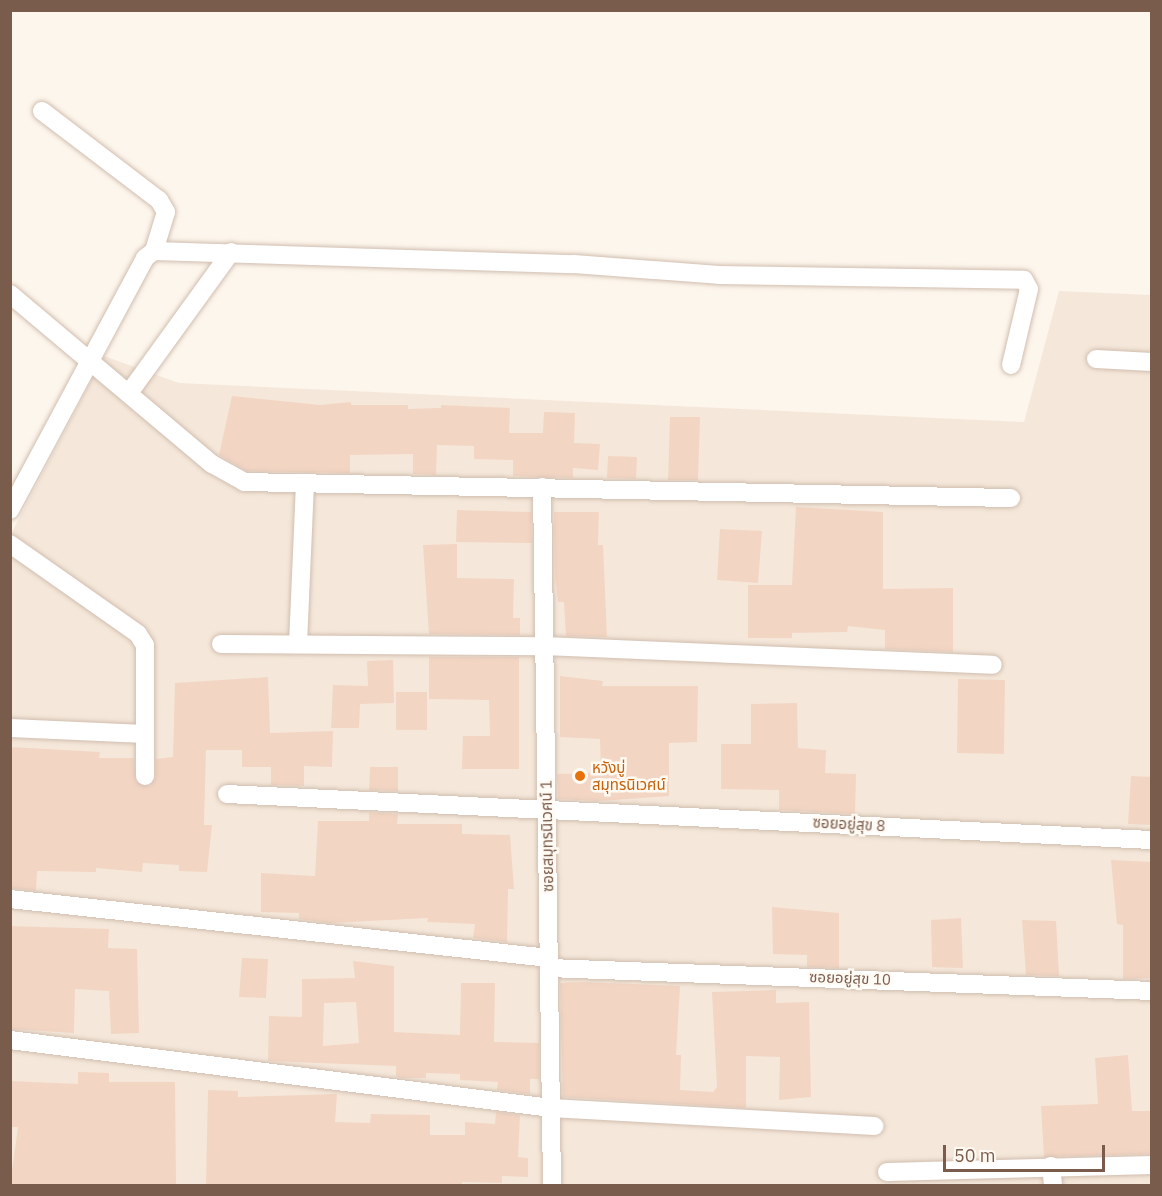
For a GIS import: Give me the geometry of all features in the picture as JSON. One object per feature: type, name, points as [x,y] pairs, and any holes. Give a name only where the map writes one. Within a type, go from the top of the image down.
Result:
[{"type":"street","points":[[10,510],[92,362],[145,258],[154,251],[166,212],[159,200],[42,111]]},
{"type":"street","points":[[154,251],[231,252],[344,259],[418,258],[574,264],[719,275],[1024,280],[1029,289],[1011,365]]},
{"type":"street","points":[[129,393],[231,252]]},
{"type":"street","points":[[10,294],[212,464],[244,482],[1011,498]]},
{"type":"street","points":[[1096,359],[1152,362]]},
{"type":"street","points":[[297,644],[305,483]]},
{"type":"street","name":"ซอยสมุทรนิเวศน์ 1","points":[[542,487],[552,1185]]},
{"type":"street","points":[[10,544],[138,634],[145,645],[145,776]]},
{"type":"street","points":[[221,644],[544,646],[993,665]]},
{"type":"street","points":[[10,728],[145,734]]},
{"type":"street","name":"ซอยอยู่สุข 8","points":[[227,794],[1152,840]]},
{"type":"street","name":"ซอยอยู่สุข 10","points":[[10,899],[549,963],[1152,991]]},
{"type":"street","points":[[10,1040],[551,1108],[874,1126]]},
{"type":"street","points":[[887,1172],[1152,1165]]},
{"type":"street","points":[[1052,1166],[1053,1185]]},
{"type":"shaded area","points":[[1059,291],[1151,295],[1151,1185],[11,1186],[11,534],[104,356],[179,383],[1024,422]]},
{"type":"building","points":[[232,396],[320,405],[351,402],[351,405],[408,405],[408,409],[441,408],[441,405],[510,408],[509,433],[543,433],[544,412],[575,413],[574,443],[600,444],[598,470],[573,468],[573,478],[513,476],[513,460],[474,459],[474,446],[437,445],[436,475],[413,474],[413,454],[350,455],[350,473],[247,471],[219,455]]},
{"type":"building","points":[[670,417],[700,417],[698,480],[668,480]]},
{"type":"building","points":[[608,456],[637,457],[636,479],[607,478]]},
{"type":"building","points":[[796,507],[883,512],[883,589],[953,588],[953,652],[885,649],[885,630],[848,626],[847,632],[792,633],[792,638],[748,638],[748,585],[792,585]]},
{"type":"building","points":[[457,510],[531,512],[532,543],[456,542]]},
{"type":"building","points":[[554,512],[599,512],[598,545],[603,545],[607,637],[566,636],[564,602],[558,602],[555,575]]},
{"type":"building","points":[[720,529],[762,531],[758,583],[717,580]]},
{"type":"building","points":[[457,544],[457,578],[514,579],[513,618],[520,618],[520,635],[429,634],[423,545]]},
{"type":"building","points":[[429,657],[519,657],[519,769],[462,769],[463,736],[490,736],[489,700],[429,699]]},
{"type":"building","points":[[393,660],[394,703],[360,704],[359,728],[331,728],[333,685],[368,686],[367,661]]},
{"type":"building","points":[[560,676],[603,681],[602,686],[698,686],[697,742],[669,743],[669,796],[600,801],[558,799],[557,774],[601,773],[600,739],[560,737]]},
{"type":"building","points":[[268,677],[270,733],[333,731],[332,767],[304,766],[304,786],[271,785],[271,767],[242,767],[242,750],[206,750],[204,825],[212,825],[207,872],[179,871],[179,865],[143,863],[142,872],[96,868],[96,872],[37,871],[36,891],[10,888],[10,747],[100,752],[99,758],[134,758],[136,782],[150,786],[156,777],[156,759],[173,757],[175,683]]},
{"type":"building","points":[[958,679],[1005,680],[1004,754],[957,753]]},
{"type":"building","points":[[396,692],[427,692],[427,730],[396,730]]},
{"type":"building","points":[[797,703],[798,748],[826,750],[825,773],[856,774],[855,814],[779,810],[779,790],[721,789],[721,744],[751,744],[751,704]]},
{"type":"building","points":[[370,767],[398,767],[398,791],[369,790]]},
{"type":"building","points":[[1131,776],[1152,777],[1152,825],[1128,824]]},
{"type":"building","points":[[369,812],[398,814],[397,824],[462,824],[462,834],[510,835],[514,889],[508,889],[507,942],[473,938],[475,924],[427,922],[428,918],[330,923],[299,919],[299,913],[261,912],[261,873],[315,876],[318,821],[369,821]]},
{"type":"building","points":[[1111,860],[1152,862],[1152,978],[1123,979],[1123,925],[1117,924]]},
{"type":"building","points":[[772,907],[839,913],[839,968],[807,967],[807,955],[773,954]]},
{"type":"building","points":[[961,918],[963,968],[932,967],[931,920]]},
{"type":"building","points":[[1022,920],[1056,921],[1059,976],[1026,975]]},
{"type":"building","points":[[10,926],[109,929],[108,948],[137,949],[139,1033],[111,1034],[109,991],[75,989],[74,1033],[10,1029]]},
{"type":"building","points":[[242,958],[268,959],[266,998],[239,997]]},
{"type":"building","points":[[353,961],[394,966],[394,1032],[460,1035],[461,983],[495,983],[494,1042],[539,1043],[539,1079],[530,1079],[530,1094],[497,1090],[498,1082],[460,1080],[460,1074],[426,1073],[426,1078],[402,1078],[396,1077],[396,1066],[268,1061],[269,1016],[302,1017],[302,979],[355,978]],"holes":[[[356,1002],[359,1043],[323,1046],[324,1003]]]},
{"type":"building","points":[[560,983],[680,986],[676,1055],[681,1055],[680,1090],[713,1092],[717,1087],[712,992],[776,990],[776,1003],[809,1002],[811,1097],[779,1100],[780,1057],[746,1056],[746,1108],[563,1097]]},
{"type":"building","points":[[1128,1055],[1132,1111],[1152,1111],[1152,1154],[1044,1157],[1041,1106],[1098,1104],[1095,1058]]},
{"type":"building","points":[[78,1072],[109,1073],[109,1082],[175,1082],[176,1185],[10,1185],[18,1127],[10,1127],[10,1081],[78,1084]]},
{"type":"building","points":[[208,1090],[238,1091],[238,1097],[337,1094],[335,1122],[370,1123],[371,1114],[430,1115],[430,1135],[465,1135],[465,1122],[495,1124],[496,1112],[520,1115],[518,1157],[528,1158],[528,1177],[502,1176],[502,1183],[462,1182],[462,1185],[206,1185]]},
{"type":"place","name":"หวังบู่ สมุทรนิเวศน์","points":[[580,776]]}]
